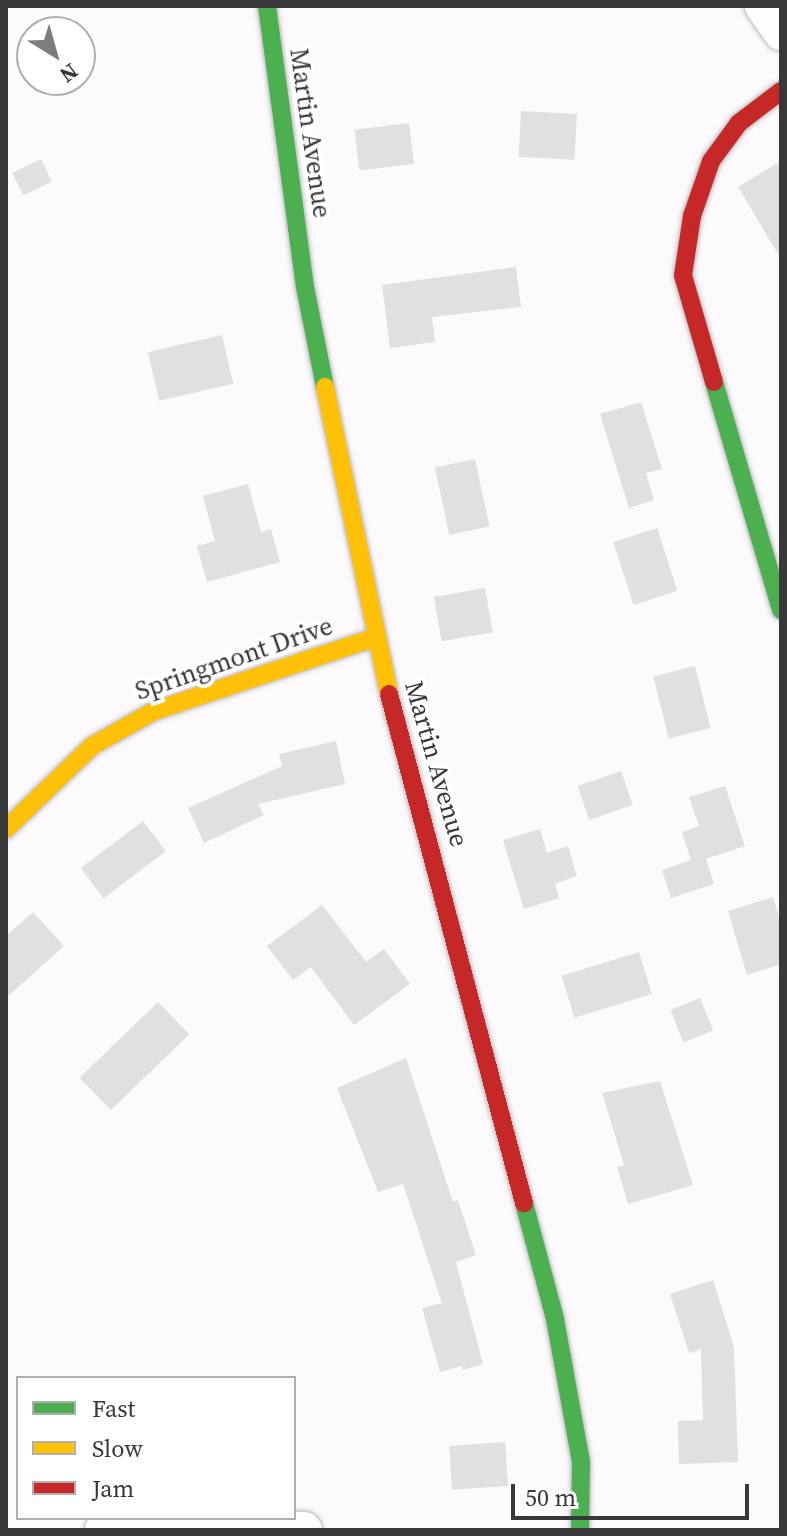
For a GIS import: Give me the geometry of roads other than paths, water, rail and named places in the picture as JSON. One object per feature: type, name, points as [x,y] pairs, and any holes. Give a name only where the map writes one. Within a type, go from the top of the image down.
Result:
[{"type":"street","name":"Martin Avenue","points":[[267,6],[305,287],[374,638],[555,1319],[581,1462],[580,1530]]},
{"type":"street","points":[[763,6],[781,32]]},
{"type":"street","points":[[781,91],[739,123],[711,161],[692,216],[683,275],[781,610]]},
{"type":"street","name":"Springmont Drive","points":[[6,829],[92,746],[154,711],[374,638]]},
{"type":"street","points":[[103,1530],[304,1530]]}]
